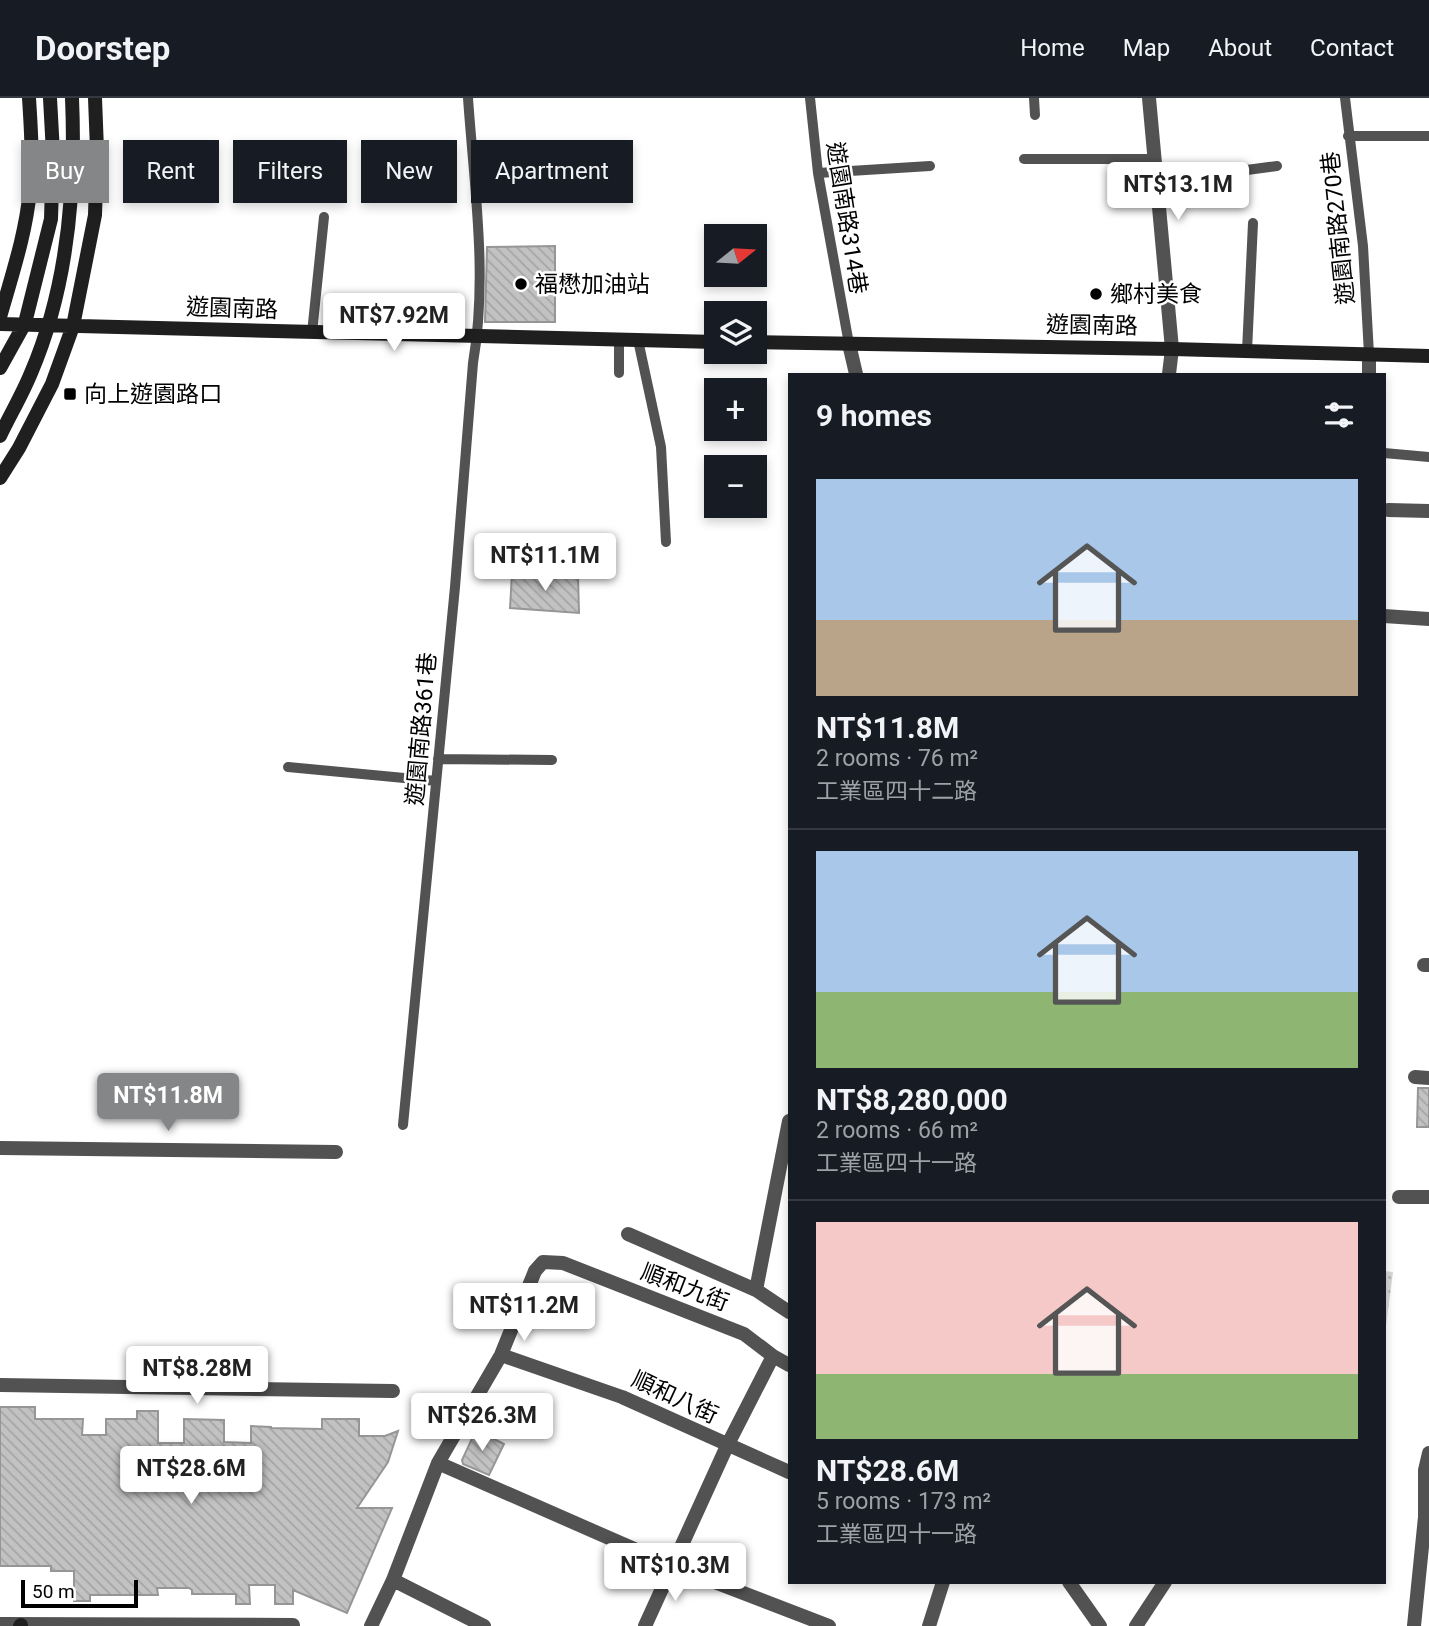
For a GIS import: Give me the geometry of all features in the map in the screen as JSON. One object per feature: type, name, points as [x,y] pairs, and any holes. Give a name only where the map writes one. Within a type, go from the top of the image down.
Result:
[{"type":"street","points":[[0,317],[19,253],[30,191],[32,151],[29,98]]},
{"type":"street","points":[[0,368],[25,323],[51,219],[53,153],[50,98]]},
{"type":"street","points":[[0,436],[32,372],[61,275],[70,212],[74,152],[72,98]]},
{"type":"street","points":[[0,478],[19,448],[52,384],[73,327],[95,215],[95,98]]},
{"type":"street","points":[[1149,98],[1172,349],[1168,373]]},
{"type":"street","name":"遊園南路","points":[[0,324],[704,342]]},
{"type":"street","name":"遊園南路","points":[[767,342],[1429,356]]},
{"type":"street","points":[[849,344],[856,373]]},
{"type":"street","points":[[1369,354],[1369,373]]},
{"type":"street","points":[[1388,510],[1429,511]]},
{"type":"street","points":[[1386,616],[1429,619]]},
{"type":"street","points":[[756,1290],[788,1126]]},
{"type":"street","points":[[0,1148],[336,1152]]},
{"type":"street","points":[[1399,1197],[1429,1197]]},
{"type":"street","points":[[628,1234],[756,1290],[788,1311]]},
{"type":"street","name":"順和九街","points":[[371,1626],[393,1580],[439,1463],[501,1355],[535,1271],[542,1262],[563,1263],[744,1334],[788,1364]]},
{"type":"street","name":"順和八街","points":[[501,1355],[622,1396],[788,1472]]},
{"type":"street","points":[[645,1626],[727,1446],[773,1356]]},
{"type":"street","points":[[0,1385],[393,1391]]},
{"type":"street","points":[[1414,1626],[1427,1517],[1425,1470],[1429,1453]]},
{"type":"street","points":[[439,1463],[673,1566],[829,1626]]},
{"type":"street","points":[[393,1580],[484,1626]]},
{"type":"street","points":[[929,1626],[942,1584]]},
{"type":"street","points":[[1070,1584],[1100,1626]]},
{"type":"street","points":[[1136,1626],[1164,1584]]},
{"type":"street","points":[[0,1624],[293,1625]]},
{"type":"lane","name":"遊園南路361巷","points":[[403,1125],[455,587],[473,363],[478,337],[480,256],[468,98]]},
{"type":"lane","name":"遊園南路314巷","points":[[810,98],[818,173],[849,344]]},
{"type":"lane","points":[[1034,98],[1035,115]]},
{"type":"lane","name":"遊園南路270巷","points":[[1345,98],[1363,246],[1369,354]]},
{"type":"lane","points":[[1348,136],[1429,136]]},
{"type":"lane","points":[[1024,159],[1154,159]]},
{"type":"lane","points":[[818,173],[930,166]]},
{"type":"lane","points":[[1157,182],[1277,166]]},
{"type":"lane","points":[[312,333],[324,217]]},
{"type":"lane","points":[[1247,351],[1253,223]]},
{"type":"lane","points":[[619,340],[619,373]]},
{"type":"lane","points":[[638,340],[661,447],[666,542]]},
{"type":"lane","points":[[1386,453],[1429,457]]},
{"type":"lane","points":[[438,759],[552,760]]},
{"type":"lane","points":[[288,767],[436,780]]},
{"type":"shaded area","points":[[1386,1271],[1393,1272],[1386,1326]]},
{"type":"building","name":"福懋加油站","points":[[555,246],[555,322],[485,322],[487,247]]},
{"type":"building","points":[[512,573],[578,576],[579,613],[510,608]]},
{"type":"building","points":[[1418,1088],[1429,1088],[1429,1127],[1417,1127]]},
{"type":"building","points":[[0,1407],[35,1407],[35,1419],[83,1419],[82,1435],[106,1435],[106,1419],[137,1419],[137,1411],[158,1411],[158,1443],[184,1443],[184,1419],[224,1420],[224,1442],[251,1443],[251,1426],[322,1429],[322,1419],[359,1419],[359,1436],[385,1436],[398,1431],[388,1462],[357,1508],[392,1508],[347,1613],[293,1590],[293,1604],[275,1604],[275,1585],[249,1585],[250,1604],[236,1604],[236,1594],[192,1594],[189,1588],[157,1588],[158,1595],[90,1595],[90,1601],[74,1601],[74,1571],[51,1571],[51,1566],[0,1566]]},
{"type":"building","points":[[476,1430],[504,1444],[489,1475],[463,1464],[462,1460]]},
{"type":"place","name":"福懋加油站","points":[[521,284]]},
{"type":"place","name":"鄉村美食","points":[[1096,294]]},
{"type":"place","name":"向上遊園路口","points":[[70,394]]}]
